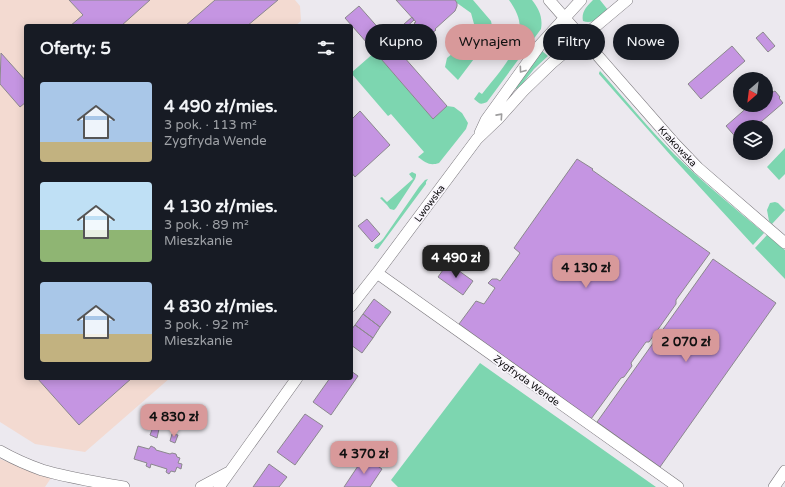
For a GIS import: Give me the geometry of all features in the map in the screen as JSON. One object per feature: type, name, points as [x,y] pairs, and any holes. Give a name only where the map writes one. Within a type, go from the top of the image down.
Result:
[{"type":"street","points":[[548,0],[564,18]]},
{"type":"street","name":"Lwowska","points":[[477,139],[486,120],[540,45],[581,0]]},
{"type":"street","name":"Lwowska","points":[[599,24],[627,0]]},
{"type":"street","name":"Krakowska","points":[[564,18],[569,24]]},
{"type":"street","name":"Lwowska","points":[[353,303],[477,139],[555,60]]},
{"type":"street","name":"Krakowska","points":[[601,60],[698,168],[785,243]]},
{"type":"street","name":"Zygfryda Wende","points":[[377,273],[678,487]]},
{"type":"street","points":[[220,487],[296,380]]},
{"type":"street","points":[[0,451],[16,460],[42,470],[79,479],[124,487]]},
{"type":"street","points":[[201,487],[231,470]]},
{"type":"street","points":[[774,487],[785,471]]},
{"type":"shaded area","points":[[0,0],[295,0],[300,6],[301,21],[297,24],[24,24],[24,380],[168,380],[85,452],[35,444],[0,422]]},
{"type":"shaded area","points":[[0,459],[51,478],[45,487],[0,487]]},
{"type":"green space","points":[[454,0],[473,0],[491,21],[492,24],[474,24],[471,13]]},
{"type":"green space","points":[[509,0],[532,0],[540,13],[541,21],[541,29],[535,37],[535,24],[520,24]]},
{"type":"green space","points":[[593,0],[600,0],[608,10],[593,21],[583,21],[584,12]]},
{"type":"green space","points":[[542,51],[544,60],[534,69],[520,87],[517,89],[515,88]]},
{"type":"green space","points":[[366,60],[382,60],[433,118],[447,106],[454,107],[462,113],[468,123],[466,129],[439,163],[433,164],[423,161],[418,157],[424,152],[391,114],[388,116],[353,75],[353,71]]},
{"type":"green space","points":[[447,60],[473,60],[458,80],[445,67]]},
{"type":"green space","points":[[508,60],[518,60],[487,102],[480,104],[474,99],[479,92],[482,94]]},
{"type":"green space","points":[[600,71],[674,154],[764,233],[753,245],[673,158],[599,74]]},
{"type":"green space","points":[[785,148],[785,174],[779,180],[767,167]]},
{"type":"green space","points":[[412,172],[416,174],[415,179],[396,208],[394,210],[390,209],[380,198],[382,197],[387,202],[413,179],[409,174]]},
{"type":"green space","points":[[428,179],[426,184],[378,249],[374,248],[375,245],[383,239],[419,187],[425,180]]},
{"type":"green space","points":[[775,202],[785,210],[772,224],[769,221],[767,210],[770,203]]},
{"type":"green space","points":[[767,235],[785,250],[785,279],[755,248]]},
{"type":"green space","points":[[480,363],[656,487],[398,487],[391,480]]},
{"type":"building","points":[[69,0],[150,0],[123,24],[72,24],[83,15]]},
{"type":"building","points":[[215,0],[278,0],[249,24],[187,24]]},
{"type":"building","points":[[396,0],[455,0],[457,3],[455,11],[437,27],[437,24],[415,24],[414,23],[416,22]]},
{"type":"building","points":[[359,6],[375,24],[365,24],[365,41],[353,27],[353,24],[350,24],[345,18]]},
{"type":"building","points":[[412,17],[414,20],[410,24],[404,24]]},
{"type":"building","points":[[763,32],[775,46],[768,52],[756,38]]},
{"type":"building","points":[[732,46],[745,61],[701,99],[688,84]]},
{"type":"building","points":[[1,53],[24,79],[24,104],[20,107],[0,84]]},
{"type":"building","points":[[382,60],[407,60],[447,106],[433,119]]},
{"type":"building","points":[[775,91],[783,103],[773,112],[773,92]]},
{"type":"building","points":[[360,111],[390,145],[355,177],[353,174],[353,118]]},
{"type":"building","points":[[742,112],[772,112],[763,120],[733,120],[733,134],[726,126]]},
{"type":"building","points":[[577,159],[710,253],[676,300],[676,304],[649,342],[646,342],[631,363],[632,366],[624,377],[621,378],[591,419],[459,324],[476,301],[484,304],[495,288],[488,283],[492,279],[497,279],[500,281],[520,253],[514,248]]},
{"type":"building","points":[[367,219],[380,234],[372,242],[358,226]]},
{"type":"building","points":[[713,259],[776,303],[660,467],[597,422]]},
{"type":"building","points":[[448,263],[473,281],[463,295],[438,277]]},
{"type":"building","points":[[374,299],[391,312],[380,327],[363,314]]},
{"type":"building","points":[[363,314],[380,327],[373,338],[355,325]]},
{"type":"building","points":[[355,325],[373,338],[362,353],[353,346],[353,328]]},
{"type":"building","points":[[353,372],[358,376],[331,415],[313,402],[329,380],[353,380]]},
{"type":"building","points":[[39,380],[130,380],[79,425]]},
{"type":"building","points":[[305,414],[323,426],[295,465],[277,452]]},
{"type":"building","points":[[153,427],[159,429],[157,438],[150,435]]},
{"type":"building","points":[[172,434],[178,435],[175,443],[170,441]]},
{"type":"building","points":[[138,446],[149,449],[151,446],[156,450],[176,454],[177,457],[180,458],[178,463],[182,464],[181,469],[177,467],[175,472],[171,471],[169,474],[166,472],[167,469],[151,464],[150,468],[146,466],[147,463],[134,459]]},
{"type":"building","points":[[364,457],[382,469],[370,487],[344,487]]},
{"type":"building","points":[[269,464],[287,477],[279,487],[253,487]]}]
